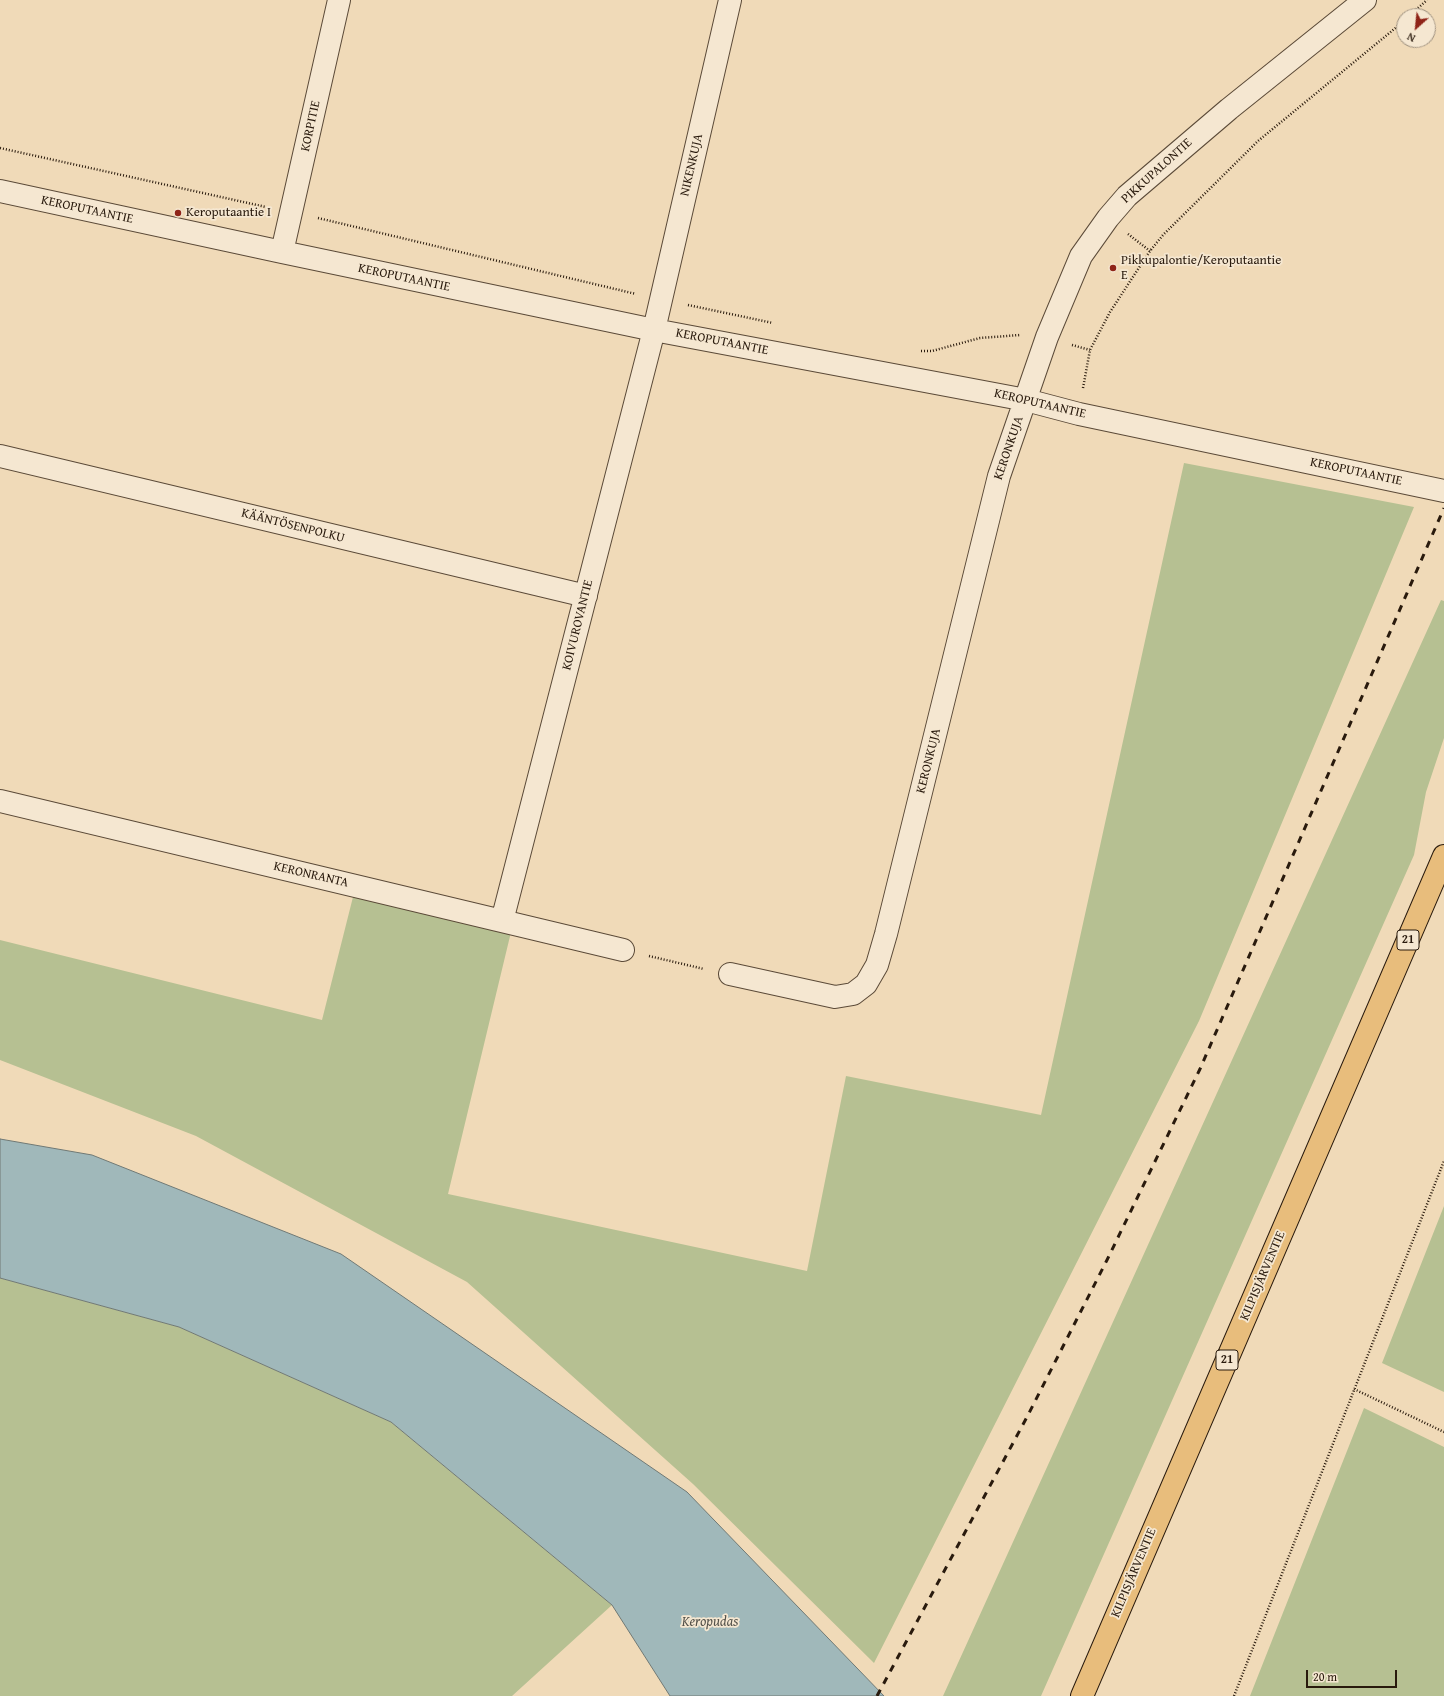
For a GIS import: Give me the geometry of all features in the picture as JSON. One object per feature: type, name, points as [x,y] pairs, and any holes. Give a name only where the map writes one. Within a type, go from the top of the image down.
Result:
[{"type":"highway","name":"KILPISJÄRVENTIE","points":[[1082,1696],[1444,856]]},
{"type":"street","name":"KORPITIE","points":[[282,252],[339,0]]},
{"type":"street","name":"NIKENKUJA","points":[[654,330],[730,0]]},
{"type":"street","name":"PIKKUPALONTIE","points":[[1026,400],[1047,337],[1081,256],[1108,218],[1127,196],[1228,109],[1365,0]]},
{"type":"street","name":"KEROPUTAANTIE","points":[[0,191],[654,330],[1026,400],[1079,414],[1444,491]]},
{"type":"street","name":"KOIVUROVANTIE","points":[[502,921],[654,330]]},
{"type":"street","name":"KERONKUJA","points":[[730,974],[835,997],[853,994],[866,984],[877,965],[886,934],[999,476],[1026,400]]},
{"type":"street","name":"KÄÄNTÖSENPOLKU","points":[[0,456],[586,596]]},
{"type":"street","name":"KERONRANTA","points":[[0,800],[623,950]]},
{"type":"path","points":[[1418,8],[1426,0]]},
{"type":"path","points":[[1079,414],[1090,350],[1110,312],[1150,251],[1163,235],[1258,141],[1396,28]]},
{"type":"path","points":[[0,148],[292,212],[661,300],[778,324]]},
{"type":"path","points":[[918,351],[932,351],[980,338],[1019,335],[1047,337],[1090,350]]},
{"type":"path","points":[[623,950],[730,974]]},
{"type":"path","points":[[1234,1696],[1444,1161]]},
{"type":"path","points":[[1354,1389],[1444,1432]]},
{"type":"green space","points":[[1184,463],[1414,507],[1199,1021],[874,1663],[693,1484],[467,1282],[196,1136],[0,1060],[0,940],[322,1020],[354,893],[511,932],[448,1194],[807,1271],[846,1076],[1041,1115]]},
{"type":"green space","points":[[1441,600],[1444,601],[1444,738],[1426,792],[1414,855],[1041,1696],[943,1696]]},
{"type":"green space","points":[[1444,1206],[1444,1392],[1382,1363]]},
{"type":"green space","points":[[0,1278],[179,1327],[391,1422],[612,1605],[512,1696],[0,1696]]},
{"type":"green space","points":[[1364,1408],[1444,1447],[1444,1696],[1250,1696]]},
{"type":"water","name":"Keropudas","points":[[0,1139],[92,1155],[341,1254],[687,1492],[884,1696],[670,1696],[612,1605],[391,1422],[179,1327],[0,1278]]},
{"type":"railway","points":[[877,1696],[1027,1417],[1107,1260],[1200,1069],[1444,508]]},
{"type":"place","name":"Keroputaantie I","points":[[178,213]]},
{"type":"place","name":"Pikkupalontie/Keroputaantie E","points":[[1113,268]]}]
